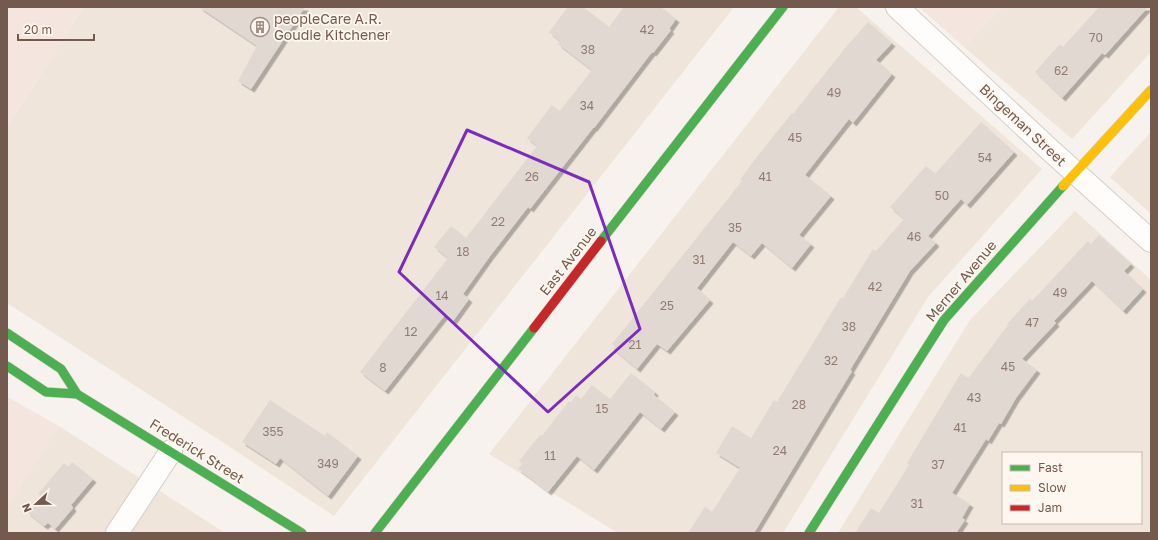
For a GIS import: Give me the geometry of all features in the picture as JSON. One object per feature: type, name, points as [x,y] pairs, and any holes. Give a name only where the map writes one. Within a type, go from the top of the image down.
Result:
[{"type":"street","name":"East Avenue","points":[[375,533],[783,7]]},
{"type":"street","name":"Bingeman Street","points":[[897,7],[1151,242]]},
{"type":"street","name":"Merner Avenue","points":[[809,533],[944,320],[1151,90]]},
{"type":"street","name":"Frederick Street","points":[[7,333],[61,369],[77,394],[302,533]]},
{"type":"street","name":"Frederick Street","points":[[7,366],[46,392],[77,394]]},
{"type":"street","points":[[117,533],[171,451]]},
{"type":"highlighted area","points":[[467,130],[589,182],[640,329],[548,412],[399,272]]},
{"type":"shaded area","points":[[7,7],[84,7],[7,127]]},
{"type":"shaded area","points":[[84,7],[734,7],[334,516],[7,303],[7,127]]},
{"type":"shaded area","points":[[839,7],[856,7],[1042,169],[928,297],[783,533],[618,533],[489,454]]},
{"type":"shaded area","points":[[919,7],[1003,7],[964,47]]},
{"type":"shaded area","points":[[1003,7],[1151,7],[1151,52],[1072,139],[964,47]]},
{"type":"shaded area","points":[[1151,132],[1151,214],[1110,177]]},
{"type":"shaded area","points":[[1075,211],[1151,280],[1151,533],[838,533],[970,320]]},
{"type":"shaded area","points":[[7,397],[59,426],[7,505]]},
{"type":"shaded area","points":[[59,426],[225,533],[7,533],[7,505]]},
{"type":"building","name":"peopleCare A.R. Goudie Kitchener","points":[[199,7],[305,7],[251,89],[238,81],[257,46]]},
{"type":"building","points":[[568,7],[583,7],[609,27],[624,7],[661,7],[676,19],[669,29],[671,30],[653,53],[652,52],[530,209],[528,207],[490,256],[463,294],[469,299],[453,321],[445,315],[385,391],[360,372],[448,258],[434,247],[451,226],[466,238],[537,146],[527,138],[552,105],[560,111],[592,70],[558,44],[560,41],[549,32]]},
{"type":"building","points":[[1099,7],[1148,7],[1105,55],[1102,53],[1062,98],[1035,72],[1060,44],[1063,47]]},
{"type":"building","points":[[868,22],[892,43],[876,60],[892,74],[853,123],[849,119],[805,175],[831,196],[799,235],[811,244],[792,268],[762,243],[751,256],[733,242],[697,288],[710,300],[667,351],[657,344],[637,369],[613,349],[615,346],[612,344],[742,181],[740,180],[752,163]]},
{"type":"building","points":[[981,122],[1014,152],[967,205],[961,199],[928,236],[936,243],[910,271],[850,370],[852,371],[754,533],[688,533],[705,507],[712,512],[740,468],[716,453],[732,426],[751,438],[774,400],[777,402],[841,297],[843,298],[873,249],[876,251],[904,219],[890,207],[926,166],[935,174]]},
{"type":"building","points":[[1099,235],[1131,264],[1124,271],[1143,289],[1123,311],[1092,281],[1054,321],[1056,323],[1022,359],[1037,370],[1016,398],[1001,424],[999,423],[988,441],[986,439],[952,493],[970,504],[962,518],[965,520],[956,533],[855,533],[871,508],[879,513],[909,465],[907,463],[961,373],[968,378],[970,376],[1008,325],[1007,324],[1030,299],[1032,301],[1088,241],[1091,244]]},
{"type":"building","points":[[631,373],[655,392],[654,395],[675,412],[661,429],[640,412],[594,470],[577,456],[548,492],[518,469],[522,464],[519,461],[540,435],[542,436],[569,401],[571,402],[576,395],[581,399],[592,385],[610,399]]},
{"type":"building","points":[[270,400],[325,436],[327,432],[358,456],[328,496],[280,458],[276,464],[242,442]]},
{"type":"building","points":[[72,462],[93,479],[71,505],[73,508],[55,529],[48,523],[44,526],[27,512],[41,496],[38,494],[64,463],[68,467]]},
{"type":"traffic: fast","points":[[601,241],[783,7]]},
{"type":"traffic: fast","points":[[809,533],[944,320],[1063,186]]},
{"type":"traffic: fast","points":[[375,533],[534,328]]},
{"type":"traffic: fast","points":[[7,333],[61,369],[77,394],[302,533]]},
{"type":"traffic: fast","points":[[7,366],[46,392],[77,394]]},
{"type":"traffic: slow","points":[[1063,186],[1151,90]]},
{"type":"traffic: jam","points":[[534,328],[601,241]]},
{"type":"place","name":"peopleCare A.R. Goudie Kitchener","points":[[260,27]]}]
